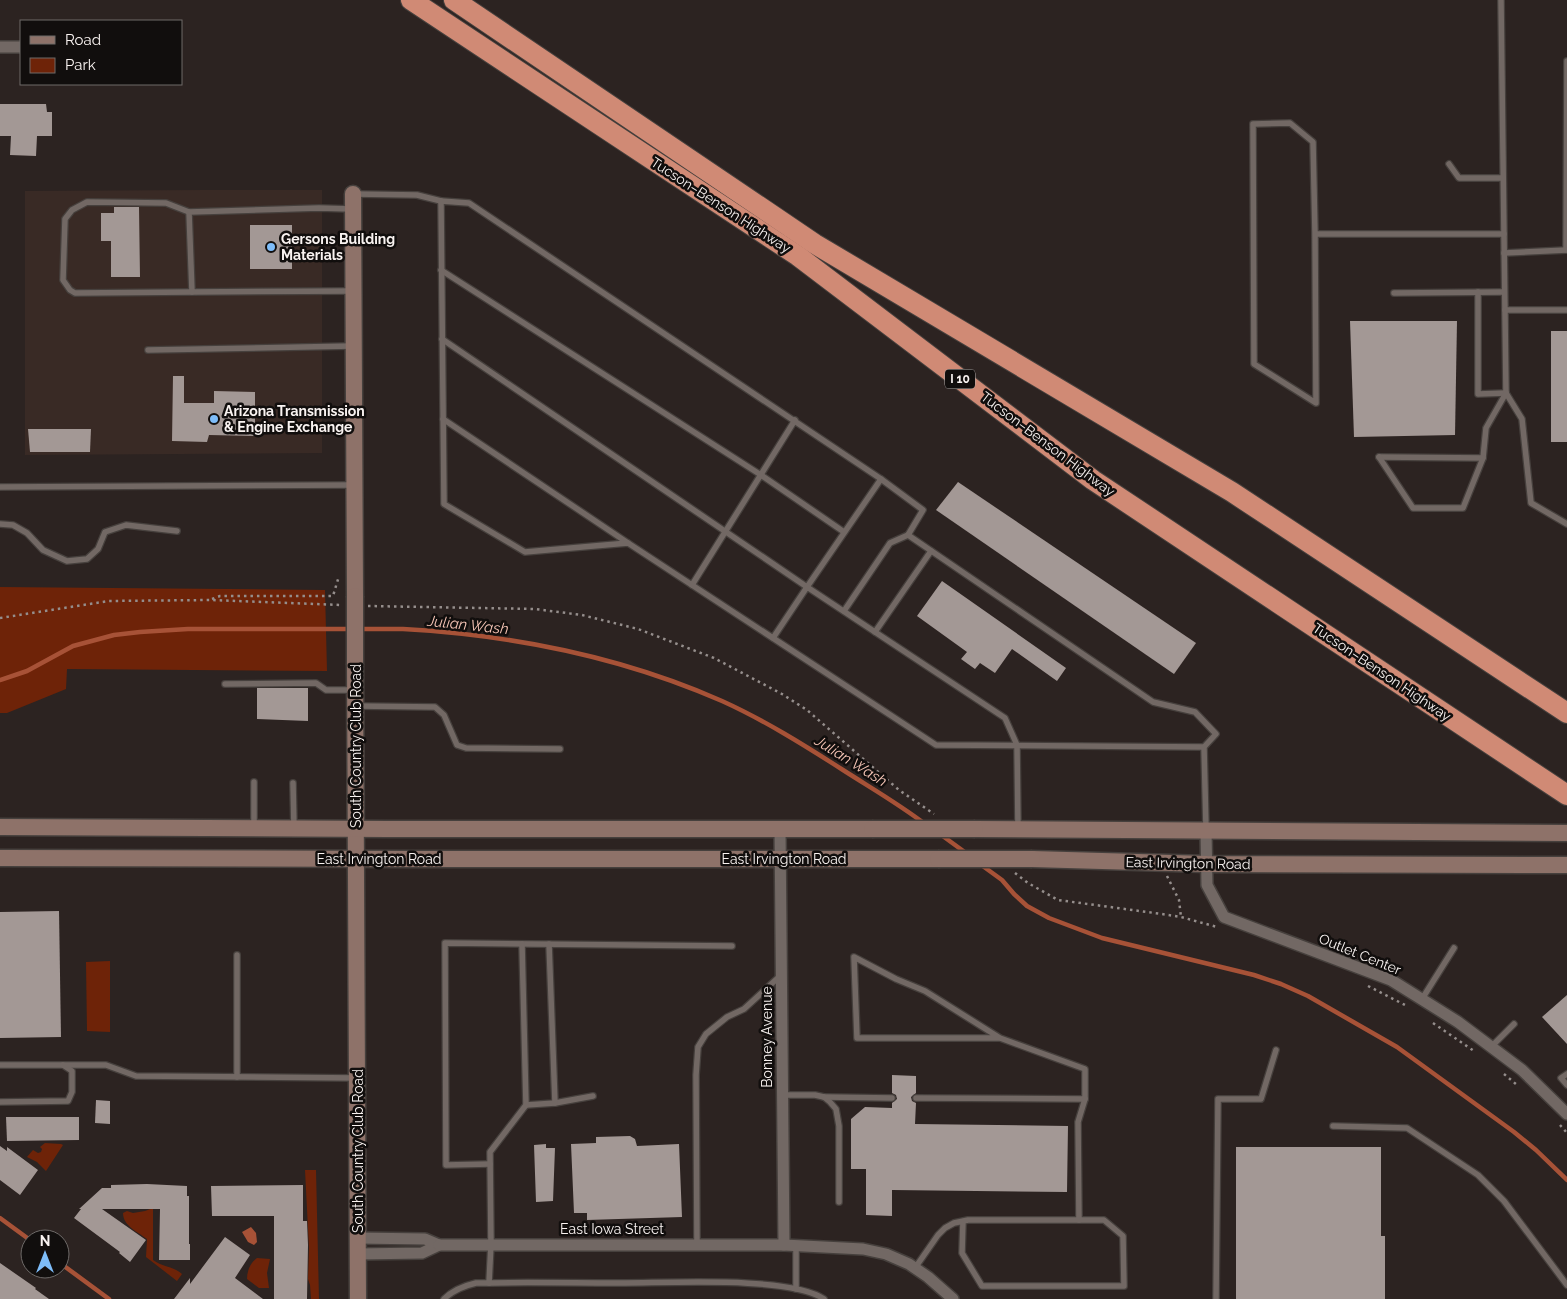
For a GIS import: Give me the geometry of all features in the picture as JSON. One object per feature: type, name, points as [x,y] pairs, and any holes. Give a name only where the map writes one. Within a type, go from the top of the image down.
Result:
[{"type":"highway","name":"Tucson–Benson Highway","points":[[411,0],[798,256],[1093,480],[1511,758],[1566,797]]},
{"type":"highway","name":"Tucson–Benson Highway","points":[[454,0],[815,244],[1232,492],[1567,713]]},
{"type":"main road","name":"South Country Club Road","points":[[353,202],[355,570],[361,601],[356,665],[358,1299]]},
{"type":"main road","points":[[0,827],[975,829],[1567,833]]},
{"type":"main road","name":"East Irvington Road","points":[[0,858],[938,858],[1207,864],[1567,865]]},
{"type":"street","points":[[0,47],[20,47]]},
{"type":"street","name":"Bonney Avenue","points":[[780,829],[784,1244]]},
{"type":"street","name":"Outlet Center","points":[[1206,832],[1207,885],[1224,918],[1391,980],[1492,1046],[1522,1070],[1567,1114]]},
{"type":"street","name":"East Iowa Street","points":[[358,1246],[425,1239],[439,1245],[784,1244],[863,1249],[886,1254],[915,1268],[953,1299]]},
{"type":"lane","points":[[1483,458],[1379,457],[1413,508],[1463,508],[1483,458],[1486,428],[1506,393],[1501,0]]},
{"type":"lane","points":[[1504,253],[1566,250],[1567,61]]},
{"type":"lane","points":[[1290,123],[1313,142],[1315,234],[1316,404],[1254,364],[1253,124],[1290,123]]},
{"type":"lane","points":[[1449,164],[1459,178],[1503,178]]},
{"type":"lane","points":[[353,291],[75,293],[70,290],[63,280],[65,219],[72,210],[86,202],[166,203],[189,212],[319,208],[353,202],[417,196],[441,202],[469,203],[881,478],[923,510],[908,535],[890,542],[844,611]]},
{"type":"lane","points":[[441,202],[444,504],[525,552],[628,543]]},
{"type":"lane","points":[[189,212],[192,292]]},
{"type":"lane","points":[[1315,234],[1504,234]]},
{"type":"lane","points":[[441,270],[761,475],[844,532]]},
{"type":"lane","points":[[1478,292],[1478,394],[1506,393]]},
{"type":"lane","points":[[1394,293],[1504,292]]},
{"type":"lane","points":[[1505,310],[1567,310]]},
{"type":"lane","points":[[442,339],[807,587],[1005,718],[1017,746],[1018,830]]},
{"type":"lane","points":[[148,350],[354,346]]},
{"type":"lane","points":[[1506,393],[1522,419],[1530,503],[1567,524]]},
{"type":"lane","points":[[443,419],[936,745],[1204,747]]},
{"type":"lane","points":[[692,585],[794,420]]},
{"type":"lane","points":[[773,638],[881,478]]},
{"type":"lane","points":[[0,486],[354,485]]},
{"type":"lane","points":[[0,524],[13,525],[27,533],[43,550],[67,561],[87,559],[98,549],[105,532],[126,525],[177,531]]},
{"type":"lane","points":[[908,535],[1153,702],[1195,712],[1216,734],[1204,747],[1206,832]]},
{"type":"lane","points":[[875,632],[931,551]]},
{"type":"lane","points":[[225,684],[316,684],[326,690],[356,698],[435,707],[444,715],[457,745],[466,748],[560,749]]},
{"type":"lane","points":[[254,782],[254,828]]},
{"type":"lane","points":[[293,782],[294,828]]},
{"type":"lane","points":[[490,1164],[446,1165],[445,943],[732,946]]},
{"type":"lane","points":[[490,1283],[490,1152],[526,1104],[522,944]]},
{"type":"lane","points":[[549,944],[554,1103]]},
{"type":"lane","points":[[1422,999],[1454,948]]},
{"type":"lane","points":[[237,955],[237,1077]]},
{"type":"lane","points":[[1000,1038],[857,1038],[854,957],[896,979],[925,991],[1000,1038],[1085,1069],[1085,1100],[1078,1122],[1079,1220]]},
{"type":"lane","points":[[697,1244],[696,1075],[698,1047],[706,1034],[727,1017],[744,1009],[781,975]]},
{"type":"lane","points":[[1492,1046],[1514,1024]]},
{"type":"lane","points":[[1216,1299],[1218,1099],[1261,1099],[1276,1050]]},
{"type":"lane","points":[[0,1065],[106,1065],[136,1076],[358,1078]]},
{"type":"lane","points":[[0,1102],[68,1101],[72,1092],[72,1071],[63,1065]]},
{"type":"lane","points":[[1567,1074],[1561,1078],[1567,1085]]},
{"type":"lane","points":[[782,1095],[892,1098]]},
{"type":"lane","points":[[526,1104],[554,1103],[593,1096]]},
{"type":"lane","points":[[824,1097],[836,1109],[838,1117],[839,1202]]},
{"type":"lane","points":[[916,1098],[1085,1100]]},
{"type":"lane","points":[[1333,1126],[1407,1128],[1457,1161],[1478,1176],[1504,1202],[1567,1285]]},
{"type":"lane","points":[[915,1268],[938,1235],[954,1223],[963,1221],[998,1219],[1104,1220],[1123,1236],[1124,1286],[982,1286],[962,1253],[963,1221]]},
{"type":"lane","points":[[796,1245],[796,1290]]},
{"type":"lane","points":[[444,1299],[466,1285],[490,1283],[726,1283],[764,1285],[811,1292],[824,1299]]},
{"type":"path","points":[[211,600],[220,596],[333,596],[338,572],[341,570],[355,570]]},
{"type":"path","points":[[0,618],[109,601],[211,600],[340,605]]},
{"type":"path","points":[[361,601],[534,609],[582,615],[638,629],[714,658],[782,694]]},
{"type":"path","points":[[1167,876],[1179,900],[1181,917]]},
{"type":"path","points":[[1162,914],[1181,917],[1223,929]]},
{"type":"path","points":[[1364,984],[1407,1006]]},
{"type":"path","points":[[1431,1021],[1477,1053]]},
{"type":"path","points":[[1499,1070],[1520,1087]]},
{"type":"path","points":[[1559,1124],[1567,1133]]},
{"type":"shaded area","points":[[322,190],[322,453],[25,455],[25,191]]},
{"type":"shaded area","points":[[251,1227],[256,1233],[257,1242],[254,1245],[248,1242],[242,1232]]},
{"type":"green space","points":[[0,587],[325,590],[327,671],[67,669],[66,689],[7,713],[0,713]]},
{"type":"green space","points":[[110,961],[110,1032],[87,1031],[86,962]]},
{"type":"green space","points":[[45,1143],[63,1145],[46,1171],[37,1162],[27,1157],[33,1150],[38,1153],[41,1152],[42,1149],[40,1147]]},
{"type":"green space","points":[[305,1170],[316,1170],[319,1299],[311,1299],[308,1279],[309,1248]]},
{"type":"green space","points":[[153,1208],[153,1260],[182,1274],[177,1281],[146,1257],[147,1239],[125,1222],[123,1213],[127,1211],[133,1213]]},
{"type":"green space","points":[[257,1258],[270,1259],[267,1273],[269,1288],[259,1288],[247,1279],[249,1267]]},
{"type":"building","points":[[0,104],[46,104],[47,112],[52,112],[52,136],[37,136],[36,156],[10,155],[11,136],[0,136]]},
{"type":"building","points":[[114,207],[139,207],[140,277],[111,277],[111,241],[101,241],[101,213],[114,213]]},
{"type":"building","name":"Gersons Building Materials","points":[[250,225],[292,225],[292,269],[250,269]]},
{"type":"building","points":[[1350,321],[1457,321],[1455,435],[1354,437]]},
{"type":"building","points":[[1551,331],[1567,331],[1567,442],[1551,442]]},
{"type":"building","name":"Arizona Transmission & Engine Exchange","points":[[173,376],[184,376],[184,403],[214,403],[214,391],[255,392],[255,436],[209,435],[207,442],[172,441]]},
{"type":"building","points":[[28,429],[91,429],[90,452],[30,452]]},
{"type":"building","points":[[958,482],[1196,643],[1174,674],[936,510]]},
{"type":"building","points":[[942,581],[1066,668],[1057,681],[1012,649],[995,673],[980,663],[975,669],[961,659],[967,652],[917,616]]},
{"type":"building","points":[[257,688],[308,688],[308,721],[257,719]]},
{"type":"building","points":[[59,911],[61,1037],[0,1038],[0,912]]},
{"type":"building","points":[[1567,995],[1567,1044],[1542,1017]]},
{"type":"building","points":[[892,1075],[916,1076],[916,1093],[911,1097],[912,1101],[916,1103],[915,1124],[1068,1126],[1067,1192],[892,1190],[892,1216],[866,1215],[866,1169],[851,1169],[851,1119],[865,1107],[892,1108],[892,1103],[897,1099],[896,1095],[892,1093]]},
{"type":"building","points":[[96,1100],[110,1101],[110,1124],[95,1123]]},
{"type":"building","points":[[6,1117],[79,1117],[79,1140],[7,1141]]},
{"type":"building","points":[[630,1136],[635,1139],[637,1146],[679,1144],[682,1217],[587,1220],[587,1213],[574,1213],[571,1144],[596,1143],[596,1137]]},
{"type":"building","points":[[546,1144],[546,1148],[555,1148],[553,1201],[536,1202],[534,1145]]},
{"type":"building","points":[[0,1146],[7,1151],[7,1147],[38,1170],[20,1195],[0,1180]]},
{"type":"building","points":[[1236,1147],[1381,1147],[1381,1236],[1385,1236],[1385,1299],[1236,1299]]},
{"type":"building","points":[[111,1185],[187,1186],[187,1196],[189,1196],[190,1260],[159,1260],[160,1209],[102,1209],[146,1240],[130,1262],[120,1252],[74,1218],[81,1209],[79,1209],[102,1188],[111,1188]]},
{"type":"building","points":[[303,1185],[303,1221],[307,1221],[308,1245],[307,1299],[274,1299],[274,1216],[212,1216],[211,1186]]},
{"type":"building","points":[[225,1237],[250,1255],[235,1278],[263,1299],[174,1299],[190,1278],[190,1284]]},
{"type":"building","points":[[0,1263],[49,1299],[0,1299]]},
{"type":"waterway","name":"Julian Wash","points":[[0,680],[27,671],[73,646],[114,635],[140,632],[188,629],[403,629],[444,632],[525,643],[606,660],[645,672],[722,701],[799,742],[925,824]]},
{"type":"waterway","points":[[940,834],[966,853]]},
{"type":"waterway","points":[[980,864],[1002,880],[1027,906],[1049,918],[1102,938],[1254,975],[1308,996],[1397,1047],[1514,1132],[1567,1180]]},
{"type":"waterway","points":[[0,1218],[20,1233]]},
{"type":"waterway","points":[[70,1270],[109,1299]]},
{"type":"place","name":"Gersons Building Materials","points":[[271,247]]},
{"type":"place","name":"Arizona Transmission & Engine Exchange","points":[[214,419]]}]
